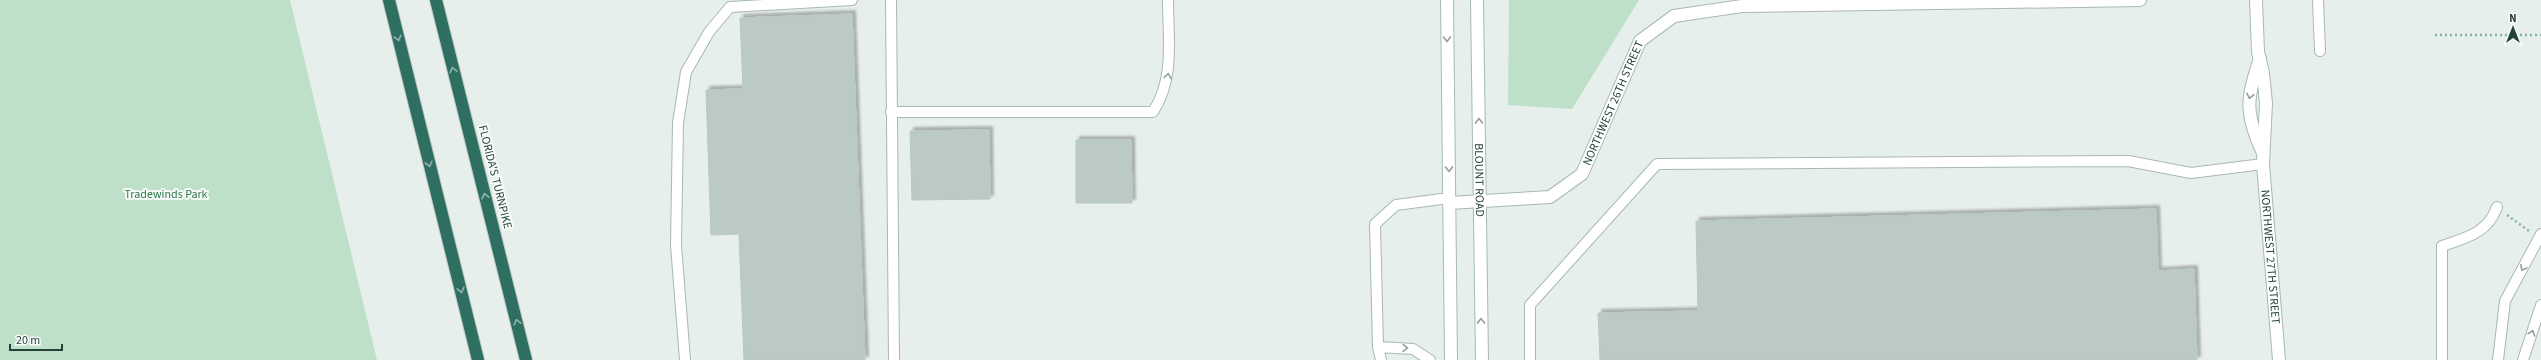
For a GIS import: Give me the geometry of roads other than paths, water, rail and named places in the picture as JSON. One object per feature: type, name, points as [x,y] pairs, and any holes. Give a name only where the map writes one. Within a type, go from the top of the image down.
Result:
[{"type":"highway","points":[[389,0],[478,360]]},
{"type":"highway","name":"FLORIDA'S TURNPIKE","points":[[436,0],[526,360]]},
{"type":"street","points":[[1447,0],[1452,360]]},
{"type":"street","name":"BLOUNT ROAD","points":[[1477,0],[1482,360]]},
{"type":"street","name":"NORTHWEST 26TH STREET","points":[[1449,200],[1480,201],[1550,197],[1582,174],[1640,41],[1674,16],[1742,6],[2140,0]]},
{"type":"street","name":"NORTHWEST 27TH STREET","points":[[2256,0],[2260,59],[2266,103],[2264,159],[2279,360]]},
{"type":"street","name":"NORTHWEST 27TH STREET","points":[[2260,59],[2249,104],[2251,125],[2264,159]]},
{"type":"lane","points":[[685,360],[676,245],[678,123],[686,72],[709,32],[730,7],[852,0]]},
{"type":"lane","points":[[891,0],[894,360]]},
{"type":"lane","points":[[891,112],[1153,112],[1162,98],[1169,76],[1168,0]]},
{"type":"lane","points":[[2318,0],[2320,51]]},
{"type":"lane","points":[[1530,360],[1530,305],[1657,164],[2128,161],[2191,172],[2264,159]]},
{"type":"lane","points":[[1381,360],[1378,347],[1375,224],[1396,205],[1449,200]]},
{"type":"lane","points":[[2442,360],[2442,246],[2471,236],[2492,221],[2497,207]]},
{"type":"lane","points":[[2498,360],[2505,301],[2540,236]]},
{"type":"lane","points":[[2523,360],[2541,305]]},
{"type":"lane","points":[[1378,347],[1413,349],[1430,360]]},
{"type":"park label","name":"Tradewinds Park","points":[[166,194]]}]
